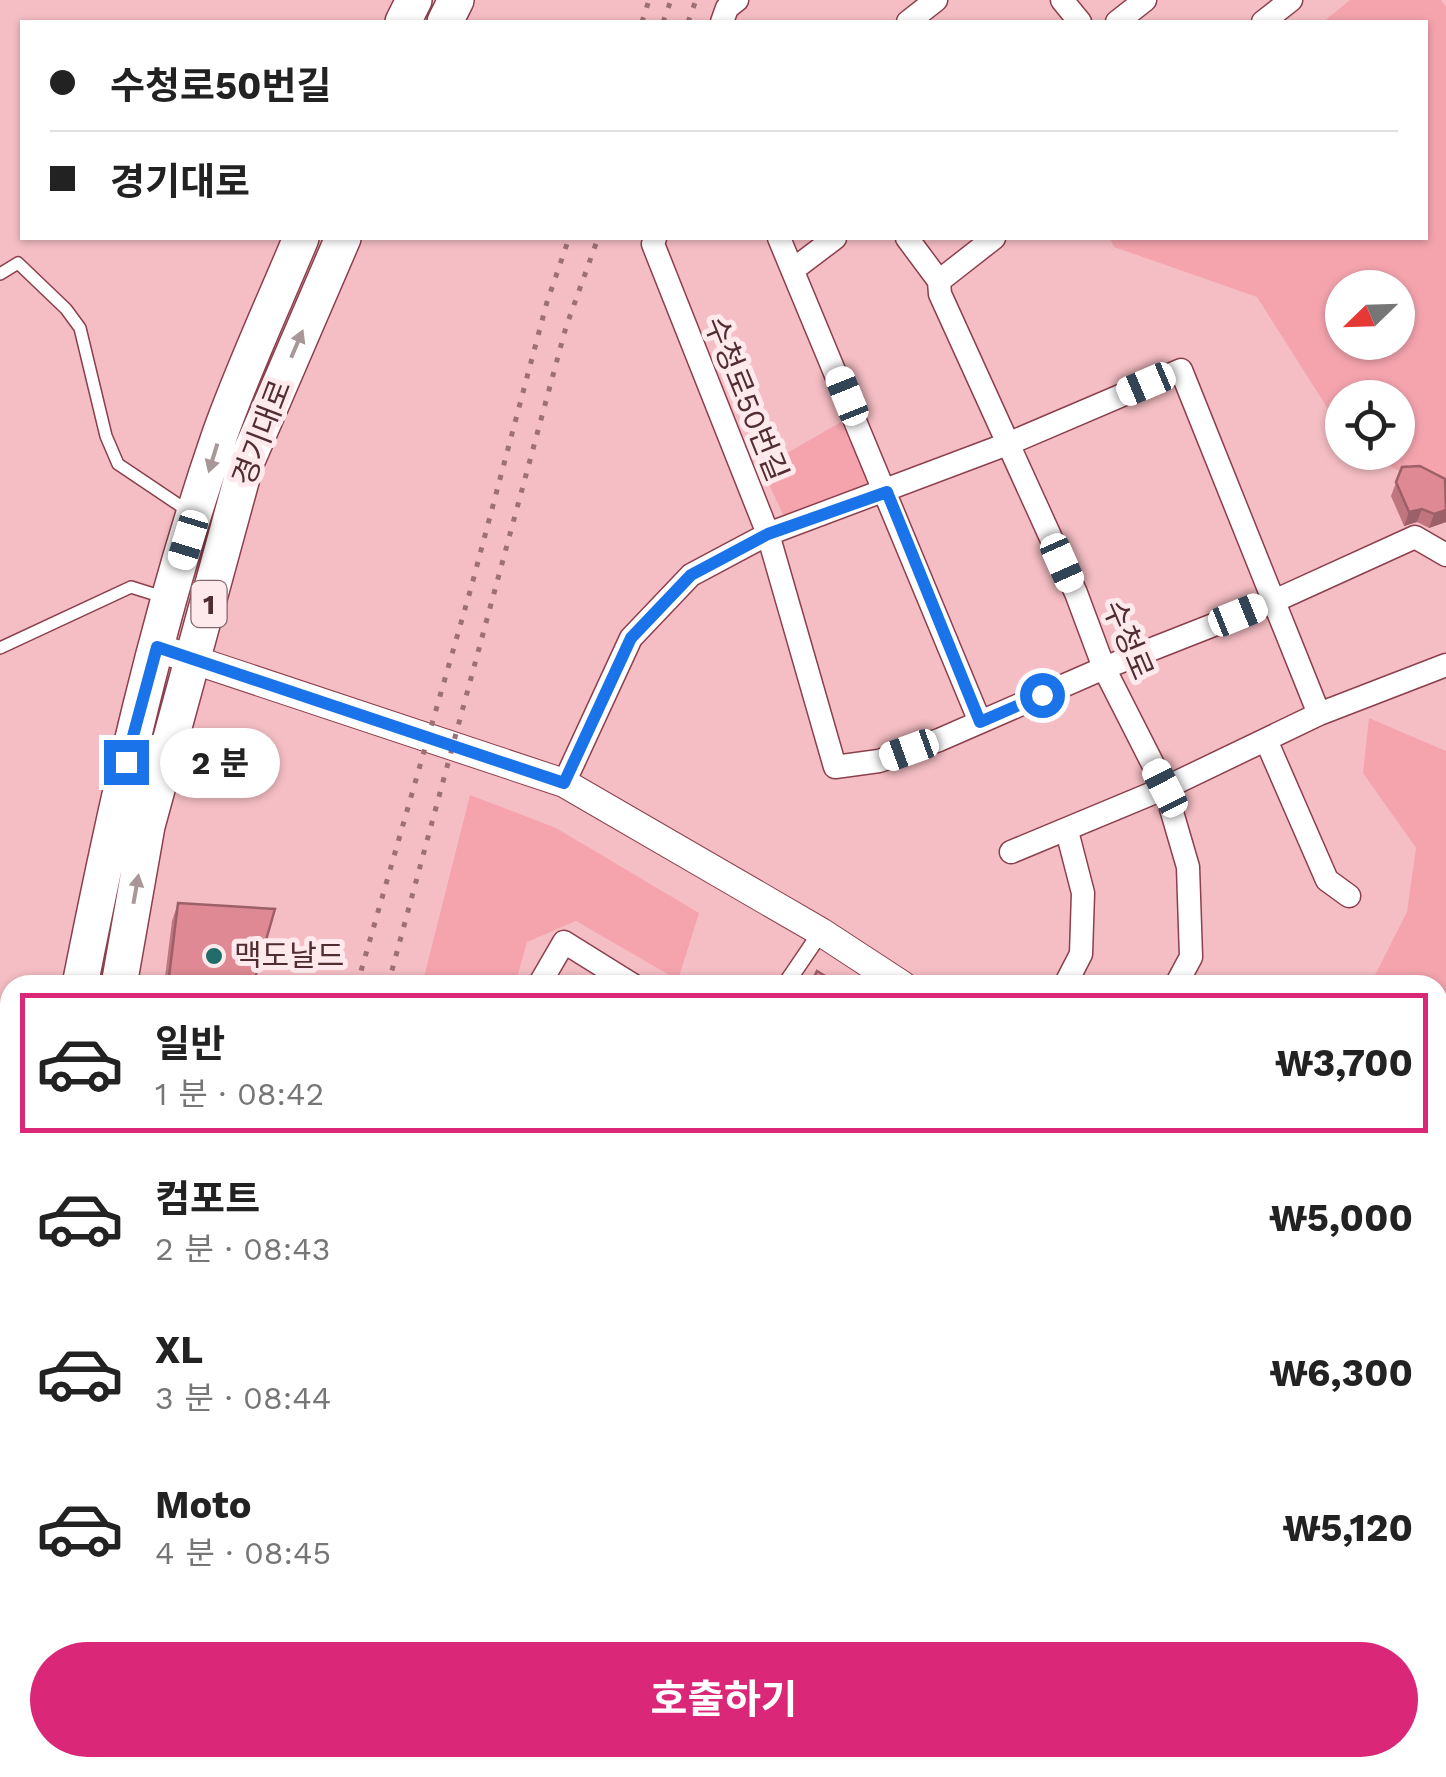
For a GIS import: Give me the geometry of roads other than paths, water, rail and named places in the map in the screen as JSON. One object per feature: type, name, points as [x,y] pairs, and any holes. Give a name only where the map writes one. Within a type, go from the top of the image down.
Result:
[{"type":"main road","name":"경기대로","points":[[82,975],[117,797],[170,599],[221,433],[300,240]]},
{"type":"main road","name":"경기대로","points":[[121,975],[147,826],[246,463],[342,240]]},
{"type":"street","points":[[723,20],[727,8],[737,0]]},
{"type":"street","points":[[911,20],[936,0]]},
{"type":"street","points":[[1062,0],[1078,20]]},
{"type":"street","points":[[1120,20],[1145,0]]},
{"type":"street","points":[[1266,20],[1291,0]]},
{"type":"street","name":"수청로50번길","points":[[654,240],[768,534],[835,767],[878,761],[980,722],[1272,602],[1416,537],[1446,555]]},
{"type":"street","points":[[780,240],[980,722]]},
{"type":"street","points":[[794,268],[832,240]]},
{"type":"street","name":"수청로","points":[[908,240],[939,281],[940,294],[1076,593],[1104,668],[1165,788],[1188,867],[1192,957],[1182,975]]},
{"type":"street","points":[[939,281],[991,240]]},
{"type":"street","points":[[564,783],[631,638],[691,575],[768,534],[887,492],[1180,370],[1318,714]]},
{"type":"street","points":[[157,647],[564,783],[821,932],[887,975]]},
{"type":"street","points":[[1011,852],[1165,788],[1318,714],[1446,665]]},
{"type":"street","points":[[1266,740],[1327,880],[1349,896]]},
{"type":"street","points":[[1067,831],[1083,893],[1081,954],[1071,975]]},
{"type":"street","points":[[791,975],[821,932]]},
{"type":"street","points":[[545,975],[564,942],[617,975]]},
{"type":"lane","points":[[0,274],[18,263],[66,309],[80,328],[106,436],[118,464],[196,516]]},
{"type":"lane","points":[[0,648],[131,588],[170,599]]},
{"type":"railway","points":[[643,20],[649,0]]},
{"type":"railway","points":[[664,20],[671,0]]},
{"type":"railway","points":[[689,20],[696,0]]},
{"type":"railway","points":[[360,975],[471,588],[547,302],[568,240]]},
{"type":"railway","points":[[391,975],[566,327],[597,240]]},
{"type":"place","name":"맥도날드","points":[[214,956]]}]
